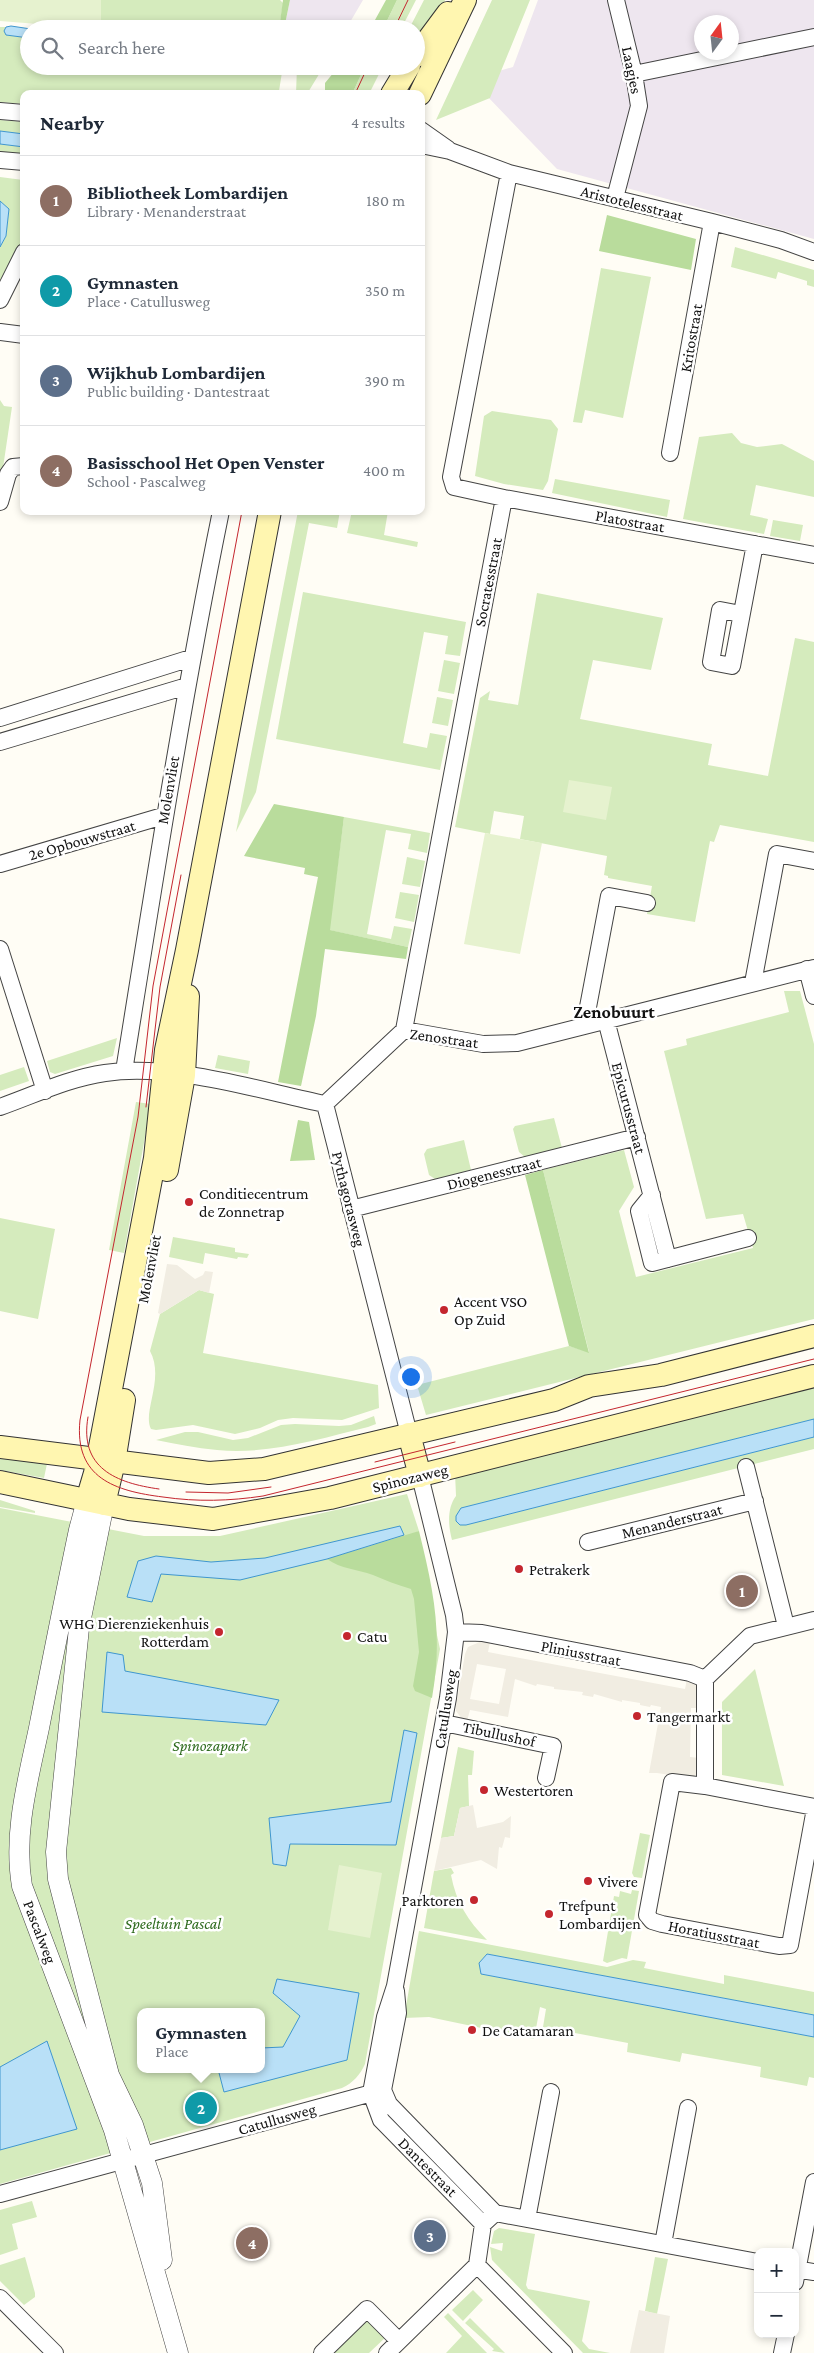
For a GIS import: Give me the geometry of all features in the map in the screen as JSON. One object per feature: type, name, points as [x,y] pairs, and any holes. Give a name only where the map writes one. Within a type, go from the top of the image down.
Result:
[{"type":"main road","points":[[425,44],[457,0]]},
{"type":"main road","points":[[422,90],[465,0]]},
{"type":"main road","points":[[394,90],[404,75]]},
{"type":"main road","name":"Molenvliet","points":[[95,1502],[106,1461],[154,1158],[174,1074],[180,977],[187,950],[269,515]]},
{"type":"main road","points":[[0,1447],[210,1473],[264,1469],[317,1458],[554,1400],[589,1386],[661,1375],[814,1336]]},
{"type":"main road","name":"Spinozaweg","points":[[0,1482],[159,1514],[213,1519],[330,1498],[814,1376]]},
{"type":"main road","name":"Catullusweg","points":[[409,1434],[420,1476]]},
{"type":"street","name":"Laagjes","points":[[615,198],[639,106],[634,74],[616,0]]},
{"type":"street","points":[[634,74],[814,37]]},
{"type":"street","points":[[0,111],[20,113]]},
{"type":"street","name":"Aristotelesstraat","points":[[425,133],[450,151]]},
{"type":"street","name":"Aristotelesstraat","points":[[425,146],[450,151],[509,173],[712,222],[814,252]]},
{"type":"street","points":[[0,160],[20,162]]},
{"type":"street","points":[[504,498],[454,487],[451,477],[509,173]]},
{"type":"street","name":"Kritostraat","points":[[670,453],[712,222]]},
{"type":"street","points":[[0,300],[20,260]]},
{"type":"street","points":[[0,332],[20,334]]},
{"type":"street","points":[[0,502],[8,474],[14,467],[20,466]]},
{"type":"street","name":"Platostraat","points":[[504,498],[814,555]]},
{"type":"street","name":"Socratesstraat","points":[[404,1030],[504,498]]},
{"type":"street","name":"Molenvliet","points":[[124,1071],[163,816],[191,658],[220,515]]},
{"type":"street","points":[[741,614],[755,544]]},
{"type":"street","points":[[187,686],[3,742],[0,715],[191,658]]},
{"type":"street","name":"2e Opbouwstraat","points":[[0,864],[163,816]]},
{"type":"street","points":[[753,983],[777,854],[814,861]]},
{"type":"street","points":[[588,1025],[588,1007],[609,896],[647,903]]},
{"type":"street","points":[[0,949],[45,1091]]},
{"type":"street","points":[[811,969],[814,996]]},
{"type":"street","name":"Zenostraat","points":[[325,1104],[404,1030],[483,1044],[517,1043],[811,969]]},
{"type":"street","name":"Epicurusstraat","points":[[606,1020],[668,1259],[748,1238]]},
{"type":"street","points":[[0,1107],[82,1078],[124,1071],[174,1074],[325,1104]]},
{"type":"street","name":"Pythagorasweg","points":[[325,1104],[409,1434]]},
{"type":"street","name":"Diogenesstraat","points":[[351,1209],[636,1137]]},
{"type":"street","points":[[746,1467],[786,1626]]},
{"type":"street","name":"Catullusweg","points":[[150,2154],[377,2092],[398,2013],[395,1986],[444,1723],[456,1632],[452,1606],[420,1476]]},
{"type":"street","name":"Menanderstraat","points":[[588,1542],[755,1501]]},
{"type":"street","name":"Pascalweg","points":[[95,1502],[79,1628],[57,1861],[58,1878],[108,2075],[150,2154],[160,2254],[185,2353]]},
{"type":"street","name":"Pascalweg","points":[[95,1502],[34,1750],[18,1839],[18,1863],[22,1886],[111,2121],[178,2353]]},
{"type":"street","points":[[814,1620],[750,1636],[705,1679],[705,1786],[814,1807]]},
{"type":"street","name":"Pliniusstraat","points":[[456,1632],[482,1633],[690,1673],[705,1679]]},
{"type":"street","name":"Tibullushof","points":[[444,1723],[553,1746],[546,1778]]},
{"type":"street","name":"Horatiusstraat","points":[[705,1786],[672,1782],[647,1915],[652,1921],[779,1946],[790,1945],[814,1814]]},
{"type":"street","name":"Dantestraat","points":[[377,2092],[495,2213]]},
{"type":"street","name":"Dantestraat","points":[[377,2092],[381,2120],[483,2224]]},
{"type":"street","points":[[527,2219],[551,2092]]},
{"type":"street","points":[[663,2244],[688,2108]]},
{"type":"street","points":[[0,2194],[150,2154]]},
{"type":"street","points":[[799,2259],[814,2182]]},
{"type":"street","points":[[387,2353],[477,2265],[483,2224],[495,2213],[754,2261]]},
{"type":"street","points":[[477,2265],[564,2353]]},
{"type":"street","points":[[799,2274],[814,2272]]},
{"type":"street","points":[[0,2298],[55,2353]]},
{"type":"street","points":[[322,2353],[367,2309],[399,2341]]},
{"type":"street","points":[[782,2353],[785,2338]]},
{"type":"shaded area","points":[[290,0],[363,0],[351,20],[286,20]]},
{"type":"shaded area","points":[[538,0],[814,0],[814,239],[557,169],[487,96],[492,73],[513,67]]},
{"type":"shaded area","points":[[167,1264],[177,1265],[195,1279],[203,1275],[205,1271],[213,1272],[209,1293],[199,1290],[160,1314],[158,1313]]},
{"type":"shaded area","points":[[482,1641],[490,1642],[488,1652],[685,1689],[687,1679],[695,1683],[699,1688],[701,1708],[691,1708],[690,1757],[700,1758],[699,1774],[689,1778],[649,1773],[661,1707],[651,1705],[650,1707],[622,1700],[622,1702],[594,1694],[593,1697],[582,1695],[583,1692],[554,1689],[554,1687],[537,1684],[536,1686],[515,1679],[508,1717],[470,1710],[467,1721],[462,1719],[456,1711],[456,1706],[465,1654],[468,1647]],"holes":[[[477,1664],[506,1669],[499,1704],[470,1699]]]},
{"type":"shaded area","points":[[473,1805],[477,1828],[503,1822],[511,1816],[510,1838],[505,1837],[502,1848],[499,1847],[497,1869],[481,1860],[434,1871],[441,1838],[454,1836],[460,1808]]},
{"type":"shaded area","points":[[639,2310],[670,2316],[664,2353],[630,2353]]},
{"type":"green space","points":[[0,0],[280,0],[283,3],[280,20],[20,20],[0,18]]},
{"type":"green space","points":[[0,0],[101,0],[101,20],[20,20],[20,23],[0,21]]},
{"type":"green space","points":[[283,0],[290,0],[286,20],[280,20]]},
{"type":"green space","points":[[386,0],[397,0],[387,20],[375,20]]},
{"type":"green space","points":[[397,0],[416,0],[406,20],[387,20]]},
{"type":"green space","points":[[424,0],[445,0],[440,15],[425,35],[425,20],[414,20]]},
{"type":"green space","points":[[492,0],[530,0],[490,98],[436,120]]},
{"type":"green space","points":[[0,27],[6,27],[4,31],[7,35],[20,37],[20,75],[282,75],[279,90],[20,90],[20,104],[0,102]]},
{"type":"green space","points":[[297,75],[319,75],[309,90],[296,90]]},
{"type":"green space","points":[[332,75],[361,75],[354,90],[325,90],[325,83]]},
{"type":"green space","points":[[361,75],[378,75],[371,90],[354,90]]},
{"type":"green space","points":[[0,120],[20,122],[20,134],[0,131]]},
{"type":"green space","points":[[0,144],[20,146],[20,156],[0,154]]},
{"type":"green space","points":[[0,177],[20,180],[20,245],[0,284],[0,247],[6,236],[9,209],[0,201]]},
{"type":"green space","points":[[607,215],[696,239],[691,270],[599,251]]},
{"type":"green space","points":[[735,247],[814,270],[814,287],[807,285],[807,281],[778,272],[776,279],[731,267]]},
{"type":"green space","points":[[601,268],[651,277],[623,418],[585,410],[582,423],[573,422]]},
{"type":"green space","points":[[0,400],[4,406],[12,407],[0,488]]},
{"type":"green space","points":[[492,411],[551,420],[558,429],[548,481],[543,490],[504,484],[475,476],[484,416]]},
{"type":"green space","points":[[732,433],[741,443],[757,447],[782,444],[814,461],[814,497],[756,485],[750,515],[768,519],[764,534],[683,519],[699,437]]},
{"type":"green space","points":[[555,479],[670,500],[667,517],[552,493]]},
{"type":"green space","points":[[297,515],[339,515],[337,528],[309,523],[256,792],[236,832]]},
{"type":"green space","points":[[351,515],[387,515],[384,535],[418,542],[417,547],[347,533]]},
{"type":"green space","points":[[773,520],[803,525],[800,541],[770,536]]},
{"type":"green space","points":[[303,592],[466,622],[460,656],[445,654],[448,636],[424,632],[403,743],[427,748],[430,733],[447,736],[440,770],[276,739]]},
{"type":"green space","points":[[537,593],[663,618],[651,670],[593,660],[580,719],[712,744],[708,765],[768,776],[795,638],[814,642],[814,842],[720,825],[714,842],[710,841],[695,922],[647,914],[652,886],[608,878],[608,876],[604,875],[607,856],[520,839],[524,816],[494,811],[490,834],[455,827],[480,698],[490,691],[488,700],[518,705]]},
{"type":"green space","points":[[444,660],[460,663],[454,694],[438,691]]},
{"type":"green space","points":[[437,697],[453,700],[448,726],[432,723]]},
{"type":"green space","points":[[569,780],[612,787],[606,820],[563,812]]},
{"type":"green space","points":[[274,804],[344,817],[330,930],[408,947],[406,959],[325,949],[316,1016],[301,1086],[278,1082],[318,877],[304,874],[305,868],[244,856]]},
{"type":"green space","points":[[344,817],[430,833],[427,853],[408,849],[411,834],[386,830],[367,934],[391,939],[394,926],[412,929],[408,947],[329,930]]},
{"type":"green space","points":[[485,833],[542,843],[520,954],[464,944]]},
{"type":"green space","points":[[407,857],[425,861],[420,887],[402,884]]},
{"type":"green space","points":[[400,892],[419,895],[414,922],[395,918]]},
{"type":"green space","points":[[784,991],[800,991],[814,1044],[814,1319],[426,1415],[417,1385],[569,1346],[589,1352],[543,1170],[624,1150],[634,1187],[619,1211],[636,1277],[753,1248],[743,1214],[706,1219],[664,1051],[687,1045],[686,1039],[789,1012]]},
{"type":"green space","points":[[117,1038],[113,1056],[55,1074],[50,1072],[47,1061]]},
{"type":"green space","points":[[218,1055],[250,1061],[248,1074],[215,1068]]},
{"type":"green space","points":[[24,1067],[29,1081],[0,1091],[0,1075]]},
{"type":"green space","points":[[136,1102],[151,1104],[124,1253],[109,1250]]},
{"type":"green space","points":[[554,1118],[562,1148],[525,1157],[519,1152],[513,1129],[515,1126]]},
{"type":"green space","points":[[298,1120],[309,1122],[315,1160],[290,1161]]},
{"type":"green space","points":[[464,1140],[471,1170],[435,1179],[429,1175],[424,1154],[427,1149]]},
{"type":"green space","points":[[543,1170],[589,1353],[569,1346],[525,1175]]},
{"type":"green space","points":[[0,1218],[55,1229],[38,1319],[0,1311]]},
{"type":"green space","points":[[173,1237],[235,1248],[235,1252],[249,1254],[247,1258],[238,1257],[237,1259],[205,1253],[203,1264],[169,1257]]},
{"type":"green space","points":[[199,1290],[214,1294],[203,1353],[378,1385],[379,1408],[342,1420],[293,1418],[278,1420],[260,1428],[235,1434],[193,1425],[151,1429],[149,1414],[155,1384],[155,1373],[150,1351],[160,1314]]},
{"type":"green space","points":[[814,1383],[814,1419],[461,1508],[466,1525],[814,1437],[814,1449],[452,1540],[449,1517],[451,1506],[456,1496],[455,1473]]},
{"type":"green space","points":[[374,1416],[376,1424],[368,1427],[274,1448],[236,1451],[217,1450],[156,1440],[185,1432],[198,1432],[233,1440],[248,1438],[281,1425],[351,1425]]},
{"type":"green space","points":[[0,1454],[48,1459],[44,1478],[0,1470]]},
{"type":"green space","name":"Spinozapark","points":[[407,1494],[419,1531],[415,1533],[440,1649],[365,2064],[356,2078],[342,2088],[0,2184],[0,1508],[144,1536],[220,1536]]},
{"type":"green space","points":[[0,1500],[35,1511],[35,1513],[0,1507]]},
{"type":"green space","points":[[419,1531],[433,1594],[437,1634],[437,1654],[432,1698],[415,1691],[413,1686],[419,1652],[414,1599],[411,1589],[367,1573],[349,1569],[327,1559]]},
{"type":"green space","points":[[755,1669],[784,1786],[722,1775],[722,1702]]},
{"type":"green space","points":[[458,1747],[474,1751],[472,1775],[468,1775],[469,1806],[460,1808],[454,1836],[441,1838]]},
{"type":"green space","points":[[640,1833],[650,1835],[642,1878],[634,1877],[632,1873]]},
{"type":"green space","points":[[339,1865],[382,1873],[370,1938],[328,1930]]},
{"type":"green space","points":[[451,1868],[454,1873],[451,1875],[453,1885],[464,1910],[474,1926],[487,1940],[424,1928],[434,1871]]},
{"type":"green space","points":[[632,1890],[639,1891],[627,1959],[622,1958],[607,1963],[603,1961],[614,1896],[619,1897],[620,1891],[631,1894]]},
{"type":"green space","points":[[419,1931],[607,1967],[633,1960],[646,1962],[644,1968],[724,1984],[724,1975],[814,1992],[814,2015],[487,1954],[479,1963],[481,1974],[814,2037],[814,2078],[809,2077],[807,2086],[760,2077],[761,2067],[682,2053],[680,2062],[627,2052],[628,2043],[543,2027],[546,2009],[540,2007],[534,2039],[429,2017],[404,2018]]},
{"type":"green space","points":[[32,2201],[37,2217],[12,2224],[18,2249],[0,2255],[0,2210]]},
{"type":"green space","points":[[499,2228],[535,2234],[526,2285],[528,2289],[590,2301],[582,2341],[589,2349],[610,2353],[583,2353],[492,2260],[490,2247],[502,2251],[503,2243],[491,2244],[494,2231]]},
{"type":"green space","points":[[25,2257],[35,2297],[24,2305],[0,2281],[0,2265]]},
{"type":"green space","points":[[655,2257],[668,2259],[657,2314],[645,2311]]},
{"type":"green space","points":[[473,2290],[483,2300],[463,2321],[452,2310]]},
{"type":"green space","points":[[448,2313],[487,2353],[446,2353],[462,2336],[444,2317]]},
{"type":"green space","points":[[470,2318],[505,2353],[492,2351],[494,2349],[465,2323]]},
{"type":"green space","points":[[370,2319],[387,2336],[369,2353],[328,2353],[360,2321]]},
{"type":"water","points":[[6,27],[20,27],[20,37],[6,35],[4,31]]},
{"type":"water","points":[[0,131],[20,134],[20,146],[0,144]]},
{"type":"water","points":[[0,201],[9,209],[6,236],[0,247]]},
{"type":"water","points":[[814,1419],[814,1437],[466,1525],[460,1525],[456,1521],[456,1516],[461,1508]]},
{"type":"water","points":[[400,1526],[404,1535],[327,1559],[240,1580],[161,1574],[152,1602],[127,1597],[138,1561],[156,1556],[211,1562],[265,1558]]},
{"type":"water","points":[[107,1652],[123,1655],[125,1671],[279,1700],[266,1725],[102,1712]]},
{"type":"water","points":[[404,1730],[417,1733],[396,1845],[290,1844],[286,1866],[273,1864],[269,1818],[391,1802]]},
{"type":"water","points":[[487,1954],[814,2015],[814,2037],[481,1974],[479,1963]]},
{"type":"water","points":[[277,1979],[359,1993],[347,2060],[224,2092],[219,2073],[265,2073],[265,2048],[283,2047],[300,2016],[273,1993]]},
{"type":"water","points":[[47,2041],[77,2129],[0,2150],[0,2067]]},
{"type":"tram line","points":[[398,20],[408,0]]},
{"type":"tram line","points":[[357,90],[364,75]]},
{"type":"tram line","points":[[241,515],[153,986],[138,1117],[80,1420],[80,1440],[84,1456],[91,1468],[101,1478],[114,1485],[129,1491],[145,1494],[176,1499],[201,1500],[226,1500],[263,1496],[814,1359]]},
{"type":"tram line","points":[[146,1107],[160,987],[181,875]]},
{"type":"tram line","points":[[88,1417],[87,1434],[89,1449],[95,1461],[115,1477],[159,1489]]},
{"type":"tram line","points":[[375,1462],[455,1442]]},
{"type":"tram line","points":[[186,1492],[228,1493],[271,1487]]},
{"type":"place","name":"Conditiecentrum de Zonnetrap","points":[[189,1202]]},
{"type":"place","name":"Accent VSO Op Zuid","points":[[444,1310]]},
{"type":"place","name":"Petrakerk","points":[[519,1569]]},
{"type":"place","name":"Bibliotheek Lombardijen","points":[[742,1591]]},
{"type":"place","name":"WHG Dierenziekenhuis Rotterdam","points":[[219,1632]]},
{"type":"place","name":"Catu","points":[[347,1636]]},
{"type":"place","name":"Tangermarkt","points":[[637,1716]]},
{"type":"place","name":"Westertoren","points":[[484,1790]]},
{"type":"place","name":"Vivere","points":[[588,1881]]},
{"type":"place","name":"Parktoren","points":[[474,1900]]},
{"type":"place","name":"Trefpunt Lombardijen","points":[[549,1914]]},
{"type":"place","name":"De Catamaran","points":[[472,2030]]},
{"type":"place","name":"Gymnasten","points":[[201,2108]]},
{"type":"place","name":"Wijkhub Lombardijen","points":[[430,2236]]},
{"type":"place","name":"Basisschool Het Open Venster","points":[[252,2243]]},
{"type":"district","name":"Zenobuurt","points":[[614,1012]]},
{"type":"park label","name":"Speeltuin Pascal","points":[[173,1923]]}]
